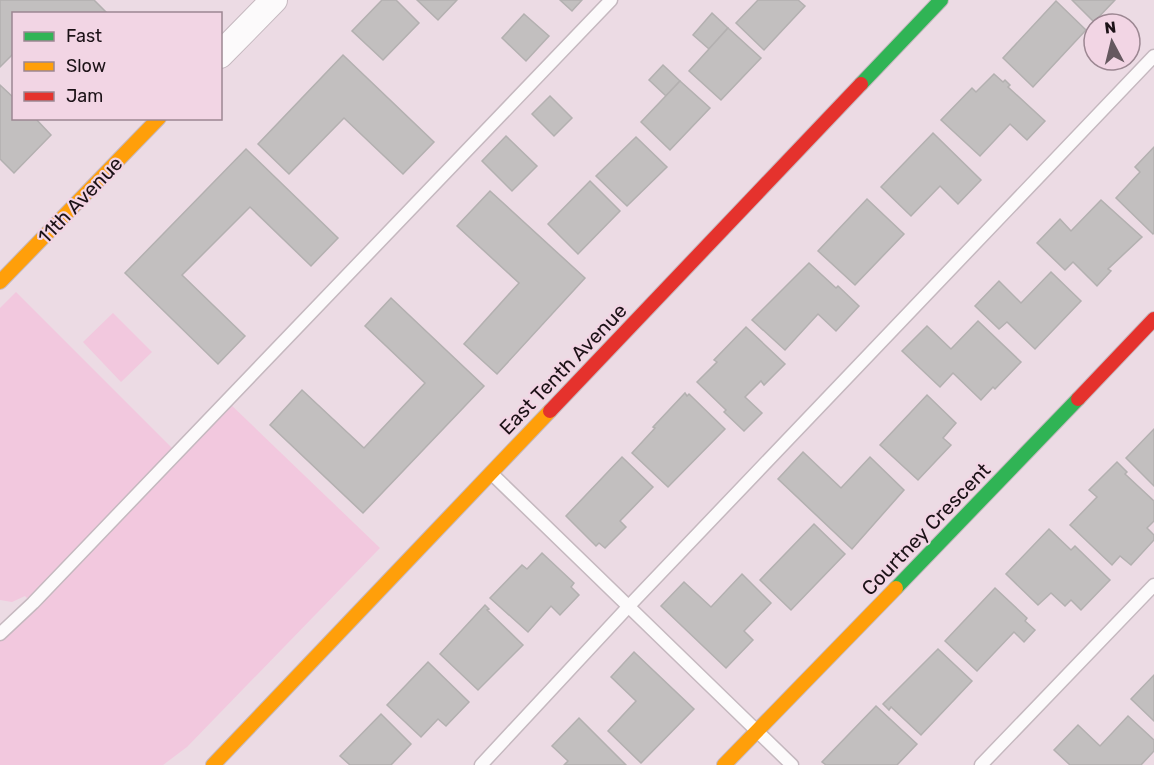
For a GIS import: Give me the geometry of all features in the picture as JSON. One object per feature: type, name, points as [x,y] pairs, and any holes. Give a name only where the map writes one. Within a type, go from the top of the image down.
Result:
[{"type":"main road","name":"East Tenth Avenue","points":[[213,765],[941,0]]},
{"type":"main road","name":"11th Avenue","points":[[0,282],[157,120]]},
{"type":"main road","name":"Courtney Crescent","points":[[724,765],[1154,319]]},
{"type":"street","points":[[222,53],[274,0]]},
{"type":"lane","points":[[0,634],[33,603],[611,0]]},
{"type":"lane","points":[[481,765],[628,607],[1154,56]]},
{"type":"lane","points":[[491,473],[792,765]]},
{"type":"lane","points":[[981,765],[1154,585]]},
{"type":"shaded area","points":[[16,292],[177,453],[227,401],[380,548],[187,747],[163,765],[0,765],[0,634],[32,603],[25,596],[12,602],[0,600],[0,308]]},
{"type":"shaded area","points":[[113,313],[152,352],[121,382],[83,342]]},
{"type":"building","points":[[0,0],[94,0],[106,12],[12,12],[12,55],[0,67]]},
{"type":"building","points":[[382,0],[396,0],[419,23],[383,60],[352,31]]},
{"type":"building","points":[[417,0],[457,0],[438,20]]},
{"type":"building","points":[[560,0],[582,0],[572,11]]},
{"type":"building","points":[[758,0],[798,0],[805,6],[764,50],[736,23]]},
{"type":"building","points":[[1072,0],[1115,0],[1104,12],[1084,12]]},
{"type":"building","points":[[1056,1],[1082,26],[1082,34],[1033,87],[1003,58]]},
{"type":"building","points":[[712,13],[728,28],[709,49],[693,35]]},
{"type":"building","points":[[524,14],[549,36],[526,61],[502,38]]},
{"type":"building","points":[[728,28],[761,58],[721,100],[689,71]]},
{"type":"building","points":[[343,55],[434,142],[403,174],[344,118],[289,174],[258,144]]},
{"type":"building","points":[[663,65],[680,81],[666,96],[649,80]]},
{"type":"building","points":[[994,74],[1003,82],[1005,80],[1010,85],[1008,87],[1045,121],[1027,140],[1010,124],[980,156],[941,120],[972,88],[976,92]]},
{"type":"building","points":[[680,81],[710,108],[670,150],[641,122]]},
{"type":"building","points":[[0,85],[12,96],[12,120],[37,120],[51,135],[14,173],[0,159]]},
{"type":"building","points":[[550,96],[572,118],[554,136],[532,114]]},
{"type":"building","points":[[933,133],[981,180],[958,204],[940,186],[911,216],[881,187]]},
{"type":"building","points":[[506,136],[537,166],[512,191],[482,161]]},
{"type":"building","points":[[636,137],[667,167],[627,206],[596,176]]},
{"type":"building","points":[[1154,147],[1153,234],[1116,198],[1140,172],[1135,167]]},
{"type":"building","points":[[246,149],[338,238],[311,266],[250,207],[182,275],[245,336],[218,364],[125,273]]},
{"type":"building","points":[[590,181],[620,211],[578,254],[548,224]]},
{"type":"building","points":[[490,191],[585,278],[497,374],[464,344],[519,283],[457,226]]},
{"type":"building","points":[[867,199],[904,234],[855,285],[818,251]]},
{"type":"building","points":[[1101,200],[1142,237],[1108,269],[1111,271],[1097,286],[1073,262],[1065,270],[1037,243],[1060,219],[1071,231]]},
{"type":"building","points":[[809,263],[859,306],[836,331],[818,314],[785,350],[752,320]]},
{"type":"building","points":[[1051,272],[1081,301],[1035,349],[1007,322],[999,329],[975,306],[999,281],[1021,303]]},
{"type":"building","points":[[391,298],[484,386],[363,513],[270,425],[302,390],[364,448],[425,383],[365,326]]},
{"type":"building","points":[[978,321],[1021,362],[981,400],[953,373],[940,387],[902,351],[927,326],[951,349]]},
{"type":"building","points":[[746,327],[785,364],[764,385],[761,381],[745,397],[762,413],[744,431],[697,382],[717,362],[714,360]]},
{"type":"building","points":[[685,393],[687,396],[689,394],[725,429],[668,487],[632,453]]},
{"type":"building","points":[[927,395],[956,423],[943,438],[951,445],[918,480],[880,445]]},
{"type":"building","points":[[1154,429],[1154,486],[1126,458]]},
{"type":"building","points":[[803,452],[841,488],[870,457],[904,490],[852,549],[778,479]]},
{"type":"building","points":[[622,457],[653,487],[620,521],[626,527],[605,548],[599,543],[596,546],[566,516]]},
{"type":"building","points":[[1117,462],[1127,472],[1125,474],[1154,501],[1154,521],[1147,528],[1154,535],[1154,540],[1131,565],[1120,556],[1112,565],[1070,525],[1097,497],[1089,490]]},
{"type":"building","points":[[814,524],[845,554],[791,610],[760,580]]},
{"type":"building","points":[[1049,529],[1071,550],[1075,546],[1110,580],[1081,610],[1071,600],[1065,606],[1051,593],[1038,605],[1006,574]]},
{"type":"building","points":[[542,553],[574,583],[571,587],[579,595],[560,615],[551,606],[528,632],[490,598],[522,565],[527,569]]},
{"type":"building","points":[[742,574],[771,603],[744,631],[753,640],[726,668],[661,606],[684,582],[711,607]]},
{"type":"building","points":[[995,588],[1027,618],[1025,621],[1035,630],[1024,642],[1014,632],[977,671],[945,641]]},
{"type":"building","points":[[485,605],[489,609],[487,610],[523,645],[478,690],[440,654]]},
{"type":"building","points":[[938,649],[972,681],[921,735],[891,707],[889,710],[883,704]]},
{"type":"building","points":[[634,652],[694,709],[641,763],[608,731],[636,701],[611,677]]},
{"type":"building","points":[[428,662],[469,702],[446,726],[438,719],[421,737],[387,705]]},
{"type":"building","points":[[1154,675],[1154,721],[1131,699]]},
{"type":"building","points":[[876,706],[917,744],[897,765],[826,765],[822,762]]},
{"type":"building","points":[[381,714],[411,744],[391,765],[350,765],[340,756]]},
{"type":"building","points":[[1128,716],[1154,740],[1154,751],[1141,765],[1070,765],[1054,750],[1078,725],[1100,746]]},
{"type":"building","points":[[579,718],[626,765],[564,765],[568,761],[552,746]]},
{"type":"traffic: fast","points":[[861,84],[941,0]]},
{"type":"traffic: fast","points":[[896,588],[1078,399]]},
{"type":"traffic: slow","points":[[0,282],[157,120]]},
{"type":"traffic: slow","points":[[213,765],[550,411]]},
{"type":"traffic: slow","points":[[724,765],[896,588]]},
{"type":"traffic: jam","points":[[550,411],[861,84]]},
{"type":"traffic: jam","points":[[1078,399],[1154,319]]}]
